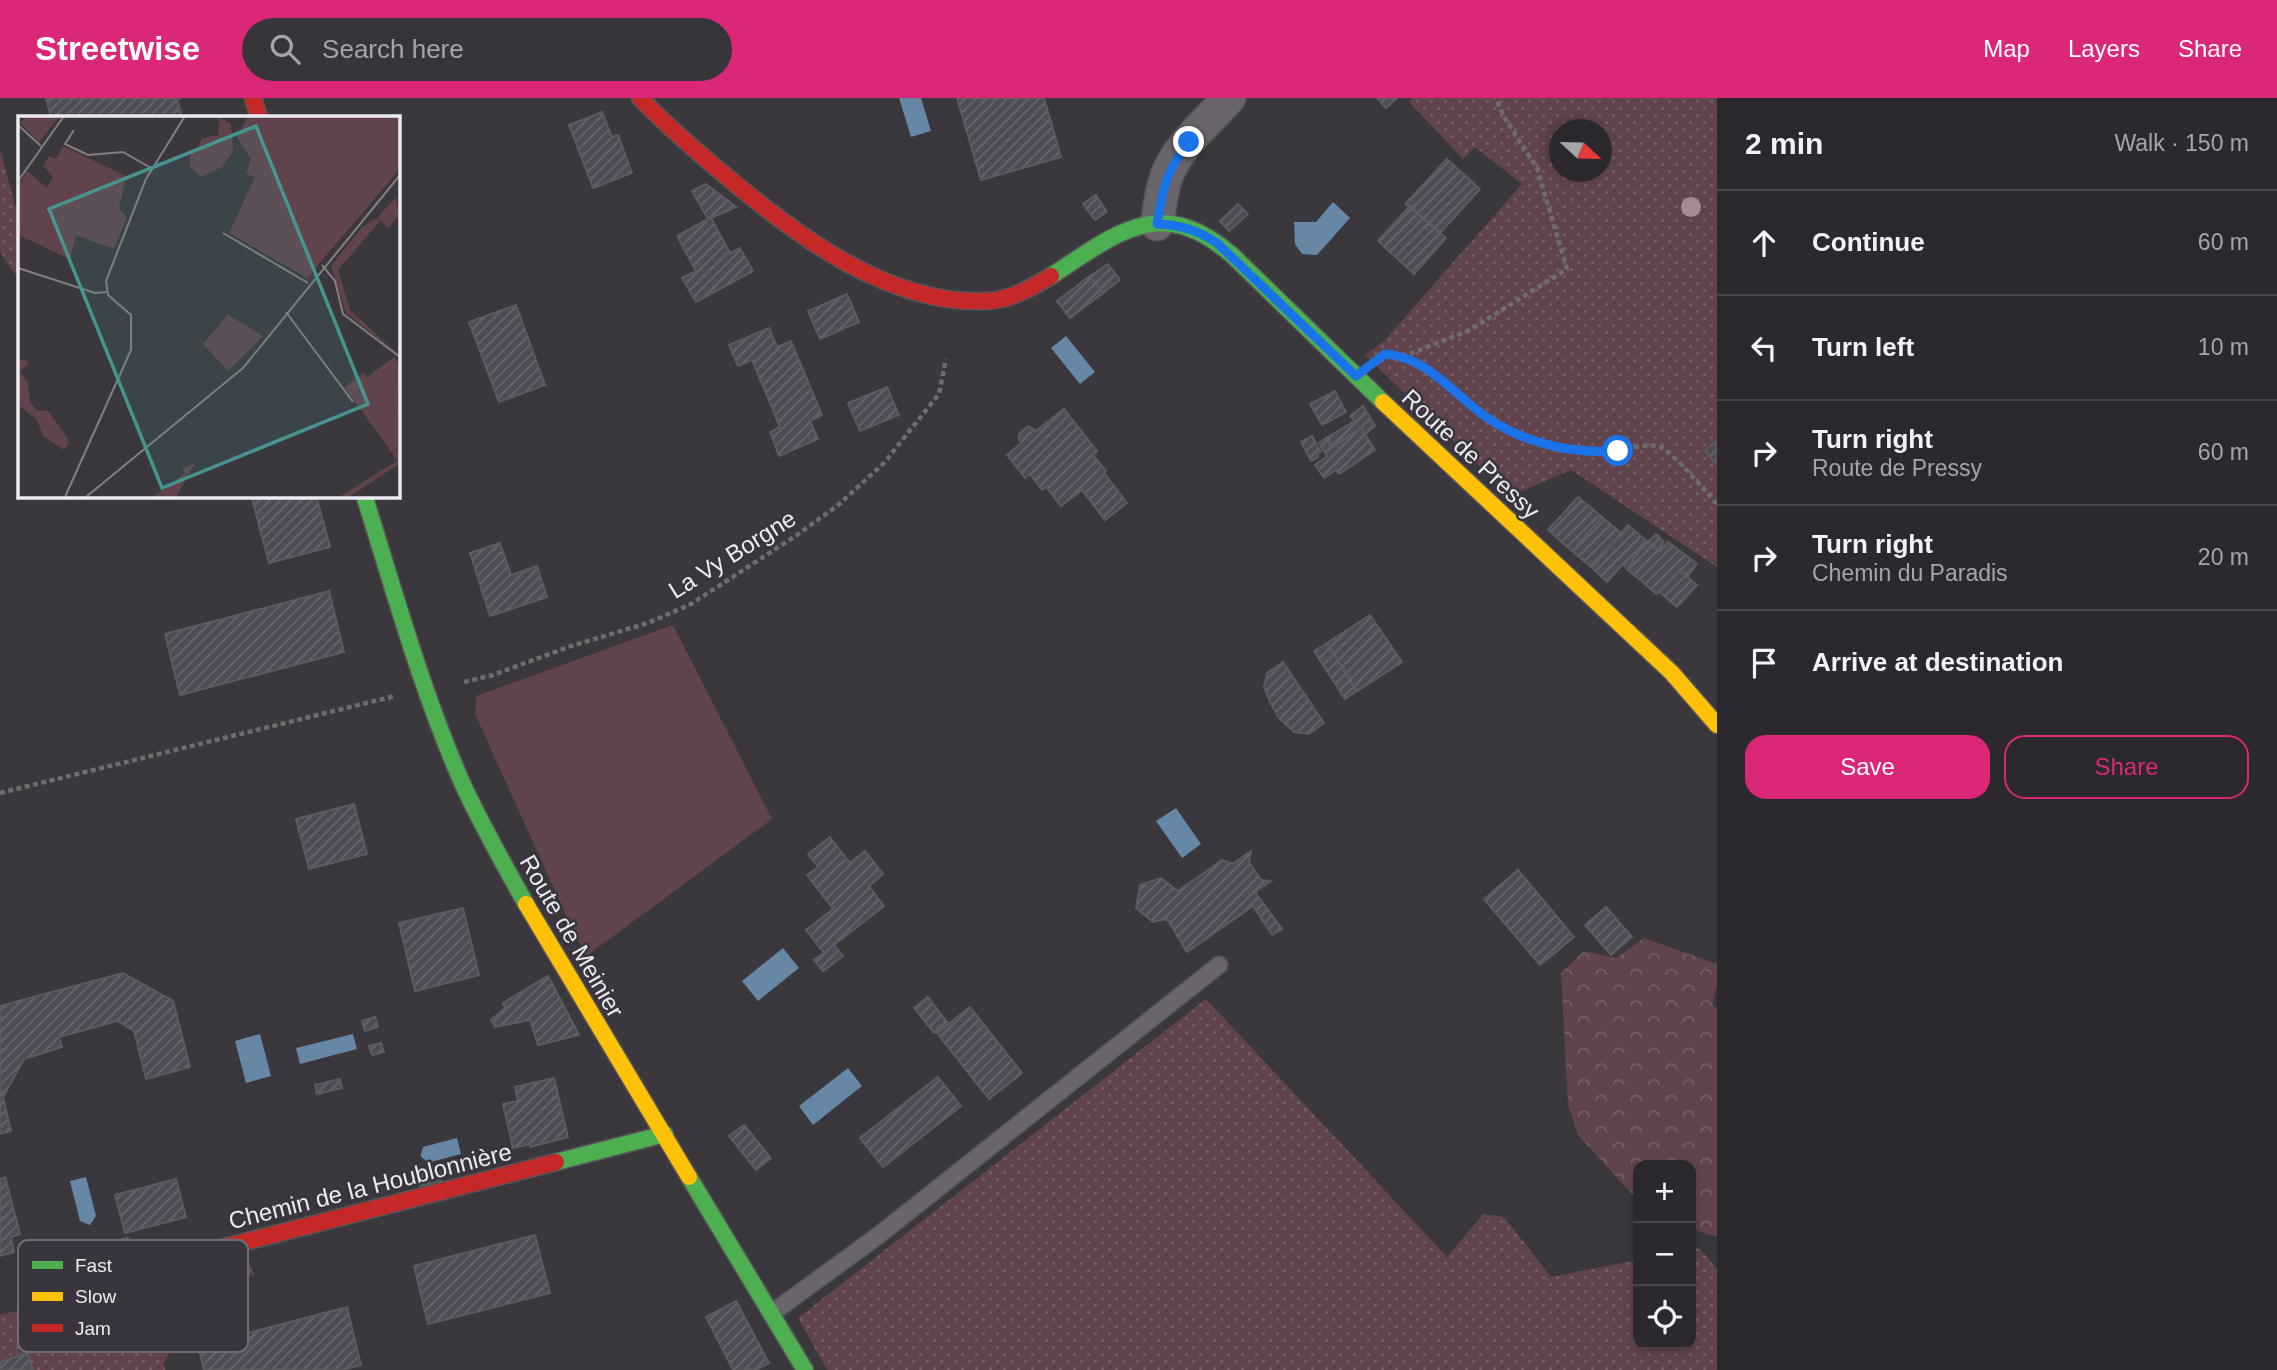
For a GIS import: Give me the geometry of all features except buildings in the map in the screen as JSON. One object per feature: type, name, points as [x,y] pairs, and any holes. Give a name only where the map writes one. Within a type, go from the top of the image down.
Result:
[{"type":"street","points":[[253,98],[259,116]]},
{"type":"street","name":"Route de Pressy","points":[[640,98],[697,152],[793,230],[863,271],[905,289],[933,296],[981,302],[1015,296],[1036,286],[1105,239],[1138,226],[1157,224],[1199,231],[1217,243],[1672,673],[1717,725]]},
{"type":"street","points":[[1157,224],[1167,175],[1176,159],[1230,98]]},
{"type":"street","name":"Route de Meinier","points":[[365,497],[427,693],[463,784],[500,859],[805,1370]]},
{"type":"street","name":"Chemin de la Houblonnière","points":[[248,1241],[665,1134]]},
{"type":"lane","points":[[772,1313],[879,1235],[1219,965]]},
{"type":"path","points":[[1402,357],[1470,330],[1567,268],[1537,168],[1503,117],[1496,98]]},
{"type":"path","points":[[1356,376],[1385,354],[1402,357],[1439,379],[1488,419],[1522,437],[1544,444],[1594,451],[1618,451],[1648,445],[1662,448],[1717,504]]},
{"type":"path","name":"La Vy Borgne","points":[[464,681],[493,675],[571,646],[648,623],[691,604],[794,537],[837,506],[884,463],[939,394],[946,359]]},
{"type":"path","points":[[0,793],[401,694],[427,693]]},
{"type":"green space","points":[[1412,98],[1717,98],[1717,567],[1571,470],[1510,496],[1365,355],[1384,341],[1522,184],[1475,147],[1463,159],[1409,102]]},
{"type":"green space","points":[[0,149],[18,216],[18,279],[0,252]]},
{"type":"green space","points":[[673,625],[772,819],[585,957],[475,714],[476,696]]},
{"type":"green space","points":[[1644,938],[1717,964],[1713,1004],[1717,1009],[1717,1237],[1696,1231],[1696,1160],[1633,1160],[1633,1195],[1578,1135],[1568,1105],[1561,973],[1584,951],[1616,958]]},
{"type":"green space","points":[[1206,999],[1447,1257],[1483,1214],[1504,1217],[1551,1277],[1633,1261],[1633,1349],[1696,1349],[1696,1249],[1699,1248],[1717,1269],[1717,1370],[827,1370],[798,1318]]},
{"type":"green space","points":[[248,1259],[254,1274],[248,1277]]},
{"type":"green space","points":[[18,1311],[18,1340],[0,1336],[0,1315]]},
{"type":"green space","points":[[18,1311],[18,1352],[161,1352],[165,1370],[0,1370],[0,1316]]},
{"type":"green space","points":[[75,1352],[170,1352],[160,1370]]},
{"type":"water","points":[[899,98],[921,98],[931,131],[911,137]]},
{"type":"water","points":[[1333,202],[1350,218],[1317,255],[1302,254],[1295,244],[1294,222],[1316,222]]},
{"type":"water","points":[[1066,336],[1095,372],[1080,384],[1051,348]]},
{"type":"water","points":[[1176,808],[1201,844],[1182,858],[1156,821]]},
{"type":"water","points":[[783,948],[799,968],[758,1001],[742,981]]},
{"type":"water","points":[[260,1034],[271,1076],[246,1083],[235,1041]]},
{"type":"water","points":[[353,1034],[357,1049],[300,1064],[296,1048]]},
{"type":"water","points":[[848,1068],[862,1086],[813,1125],[799,1106]]},
{"type":"water","points":[[457,1138],[461,1154],[427,1163],[421,1157],[423,1147]]},
{"type":"water","points":[[86,1177],[96,1216],[90,1225],[80,1221],[70,1181]]},
{"type":"traffic: fast","points":[[1051,276],[1097,246],[1139,226],[1160,223],[1182,226],[1206,236],[1232,255],[1383,402]]},
{"type":"traffic: fast","points":[[365,497],[435,716],[464,787],[526,904]]},
{"type":"traffic: fast","points":[[556,1162],[665,1134]]},
{"type":"traffic: fast","points":[[689,1177],[805,1370]]},
{"type":"traffic: slow","points":[[1383,402],[1672,673],[1717,725]]},
{"type":"traffic: slow","points":[[526,904],[689,1177]]},
{"type":"traffic: jam","points":[[253,98],[259,116]]},
{"type":"traffic: jam","points":[[640,98],[671,129],[784,222],[847,263],[881,280],[915,292],[951,300],[987,301],[1012,296],[1051,276]]},
{"type":"traffic: jam","points":[[248,1241],[556,1162]]},
{"type":"route","points":[[1189,142],[1167,175],[1157,224],[1199,231],[1217,243],[1356,376],[1385,354],[1402,357],[1419,365],[1488,419],[1512,433],[1570,449],[1618,451]]}]
